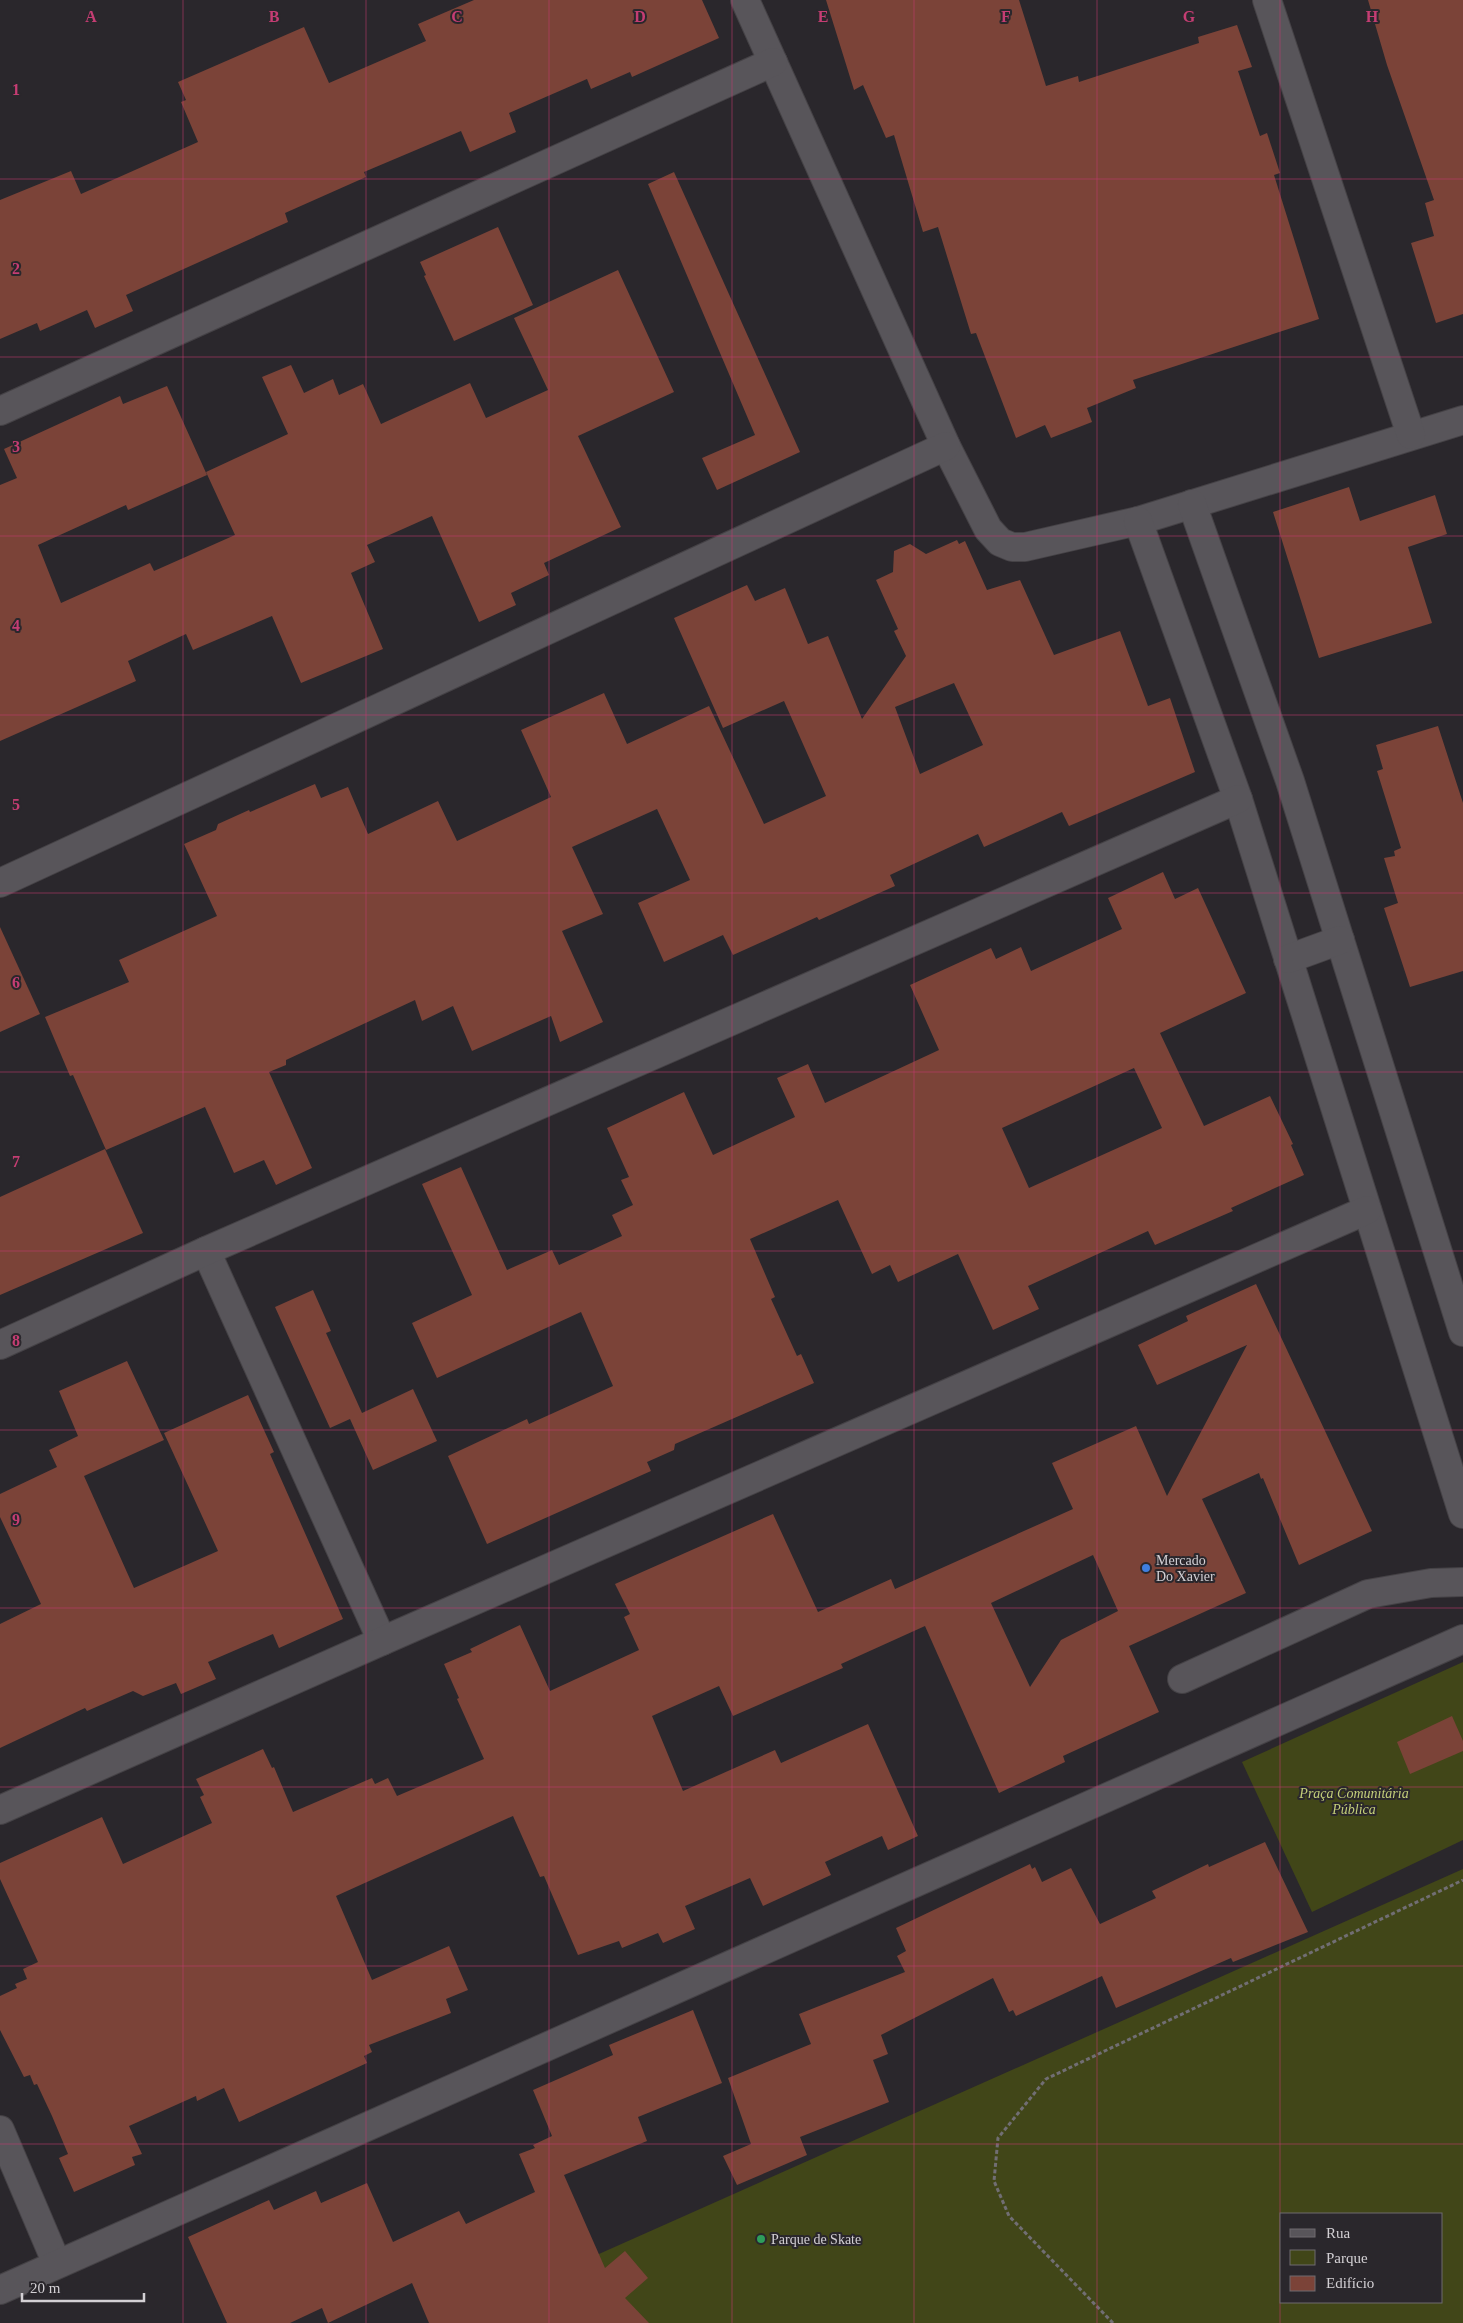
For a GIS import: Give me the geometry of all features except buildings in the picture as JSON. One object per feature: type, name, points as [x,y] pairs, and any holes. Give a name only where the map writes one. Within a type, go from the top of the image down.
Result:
[{"type":"street","points":[[745,0],[946,446],[988,529],[1000,542],[1012,547],[1025,547],[1138,521],[1463,420]]},
{"type":"street","points":[[1266,0],[1411,435]]},
{"type":"street","points":[[0,411],[773,62]]},
{"type":"street","points":[[0,883],[946,446]]},
{"type":"street","points":[[1192,504],[1290,782],[1463,1332]]},
{"type":"street","points":[[1138,521],[1238,799],[1463,1514]]},
{"type":"street","points":[[0,1346],[206,1251],[1238,799]]},
{"type":"street","points":[[1288,959],[1340,940]]},
{"type":"street","points":[[0,1810],[382,1640],[1367,1210]]},
{"type":"street","points":[[206,1251],[382,1640]]},
{"type":"street","points":[[1182,1679],[1368,1594],[1401,1586],[1463,1582]]},
{"type":"street","points":[[0,2290],[1463,1639]]},
{"type":"street","points":[[0,2130],[58,2264]]},
{"type":"path","points":[[1113,2323],[1009,2216],[994,2181],[998,2138],[1046,2079],[1463,1880]]},
{"type":"green space","name":"Praça Comunitária Pública","points":[[1463,1662],[1463,1840],[1312,1912],[1242,1762]]},
{"type":"green space","points":[[1463,1869],[1463,2323],[444,2323]]},
{"type":"place","name":"Mercado Do Xavier","points":[[1146,1568]]},
{"type":"place","name":"Parque de Skate","points":[[761,2239]]}]
